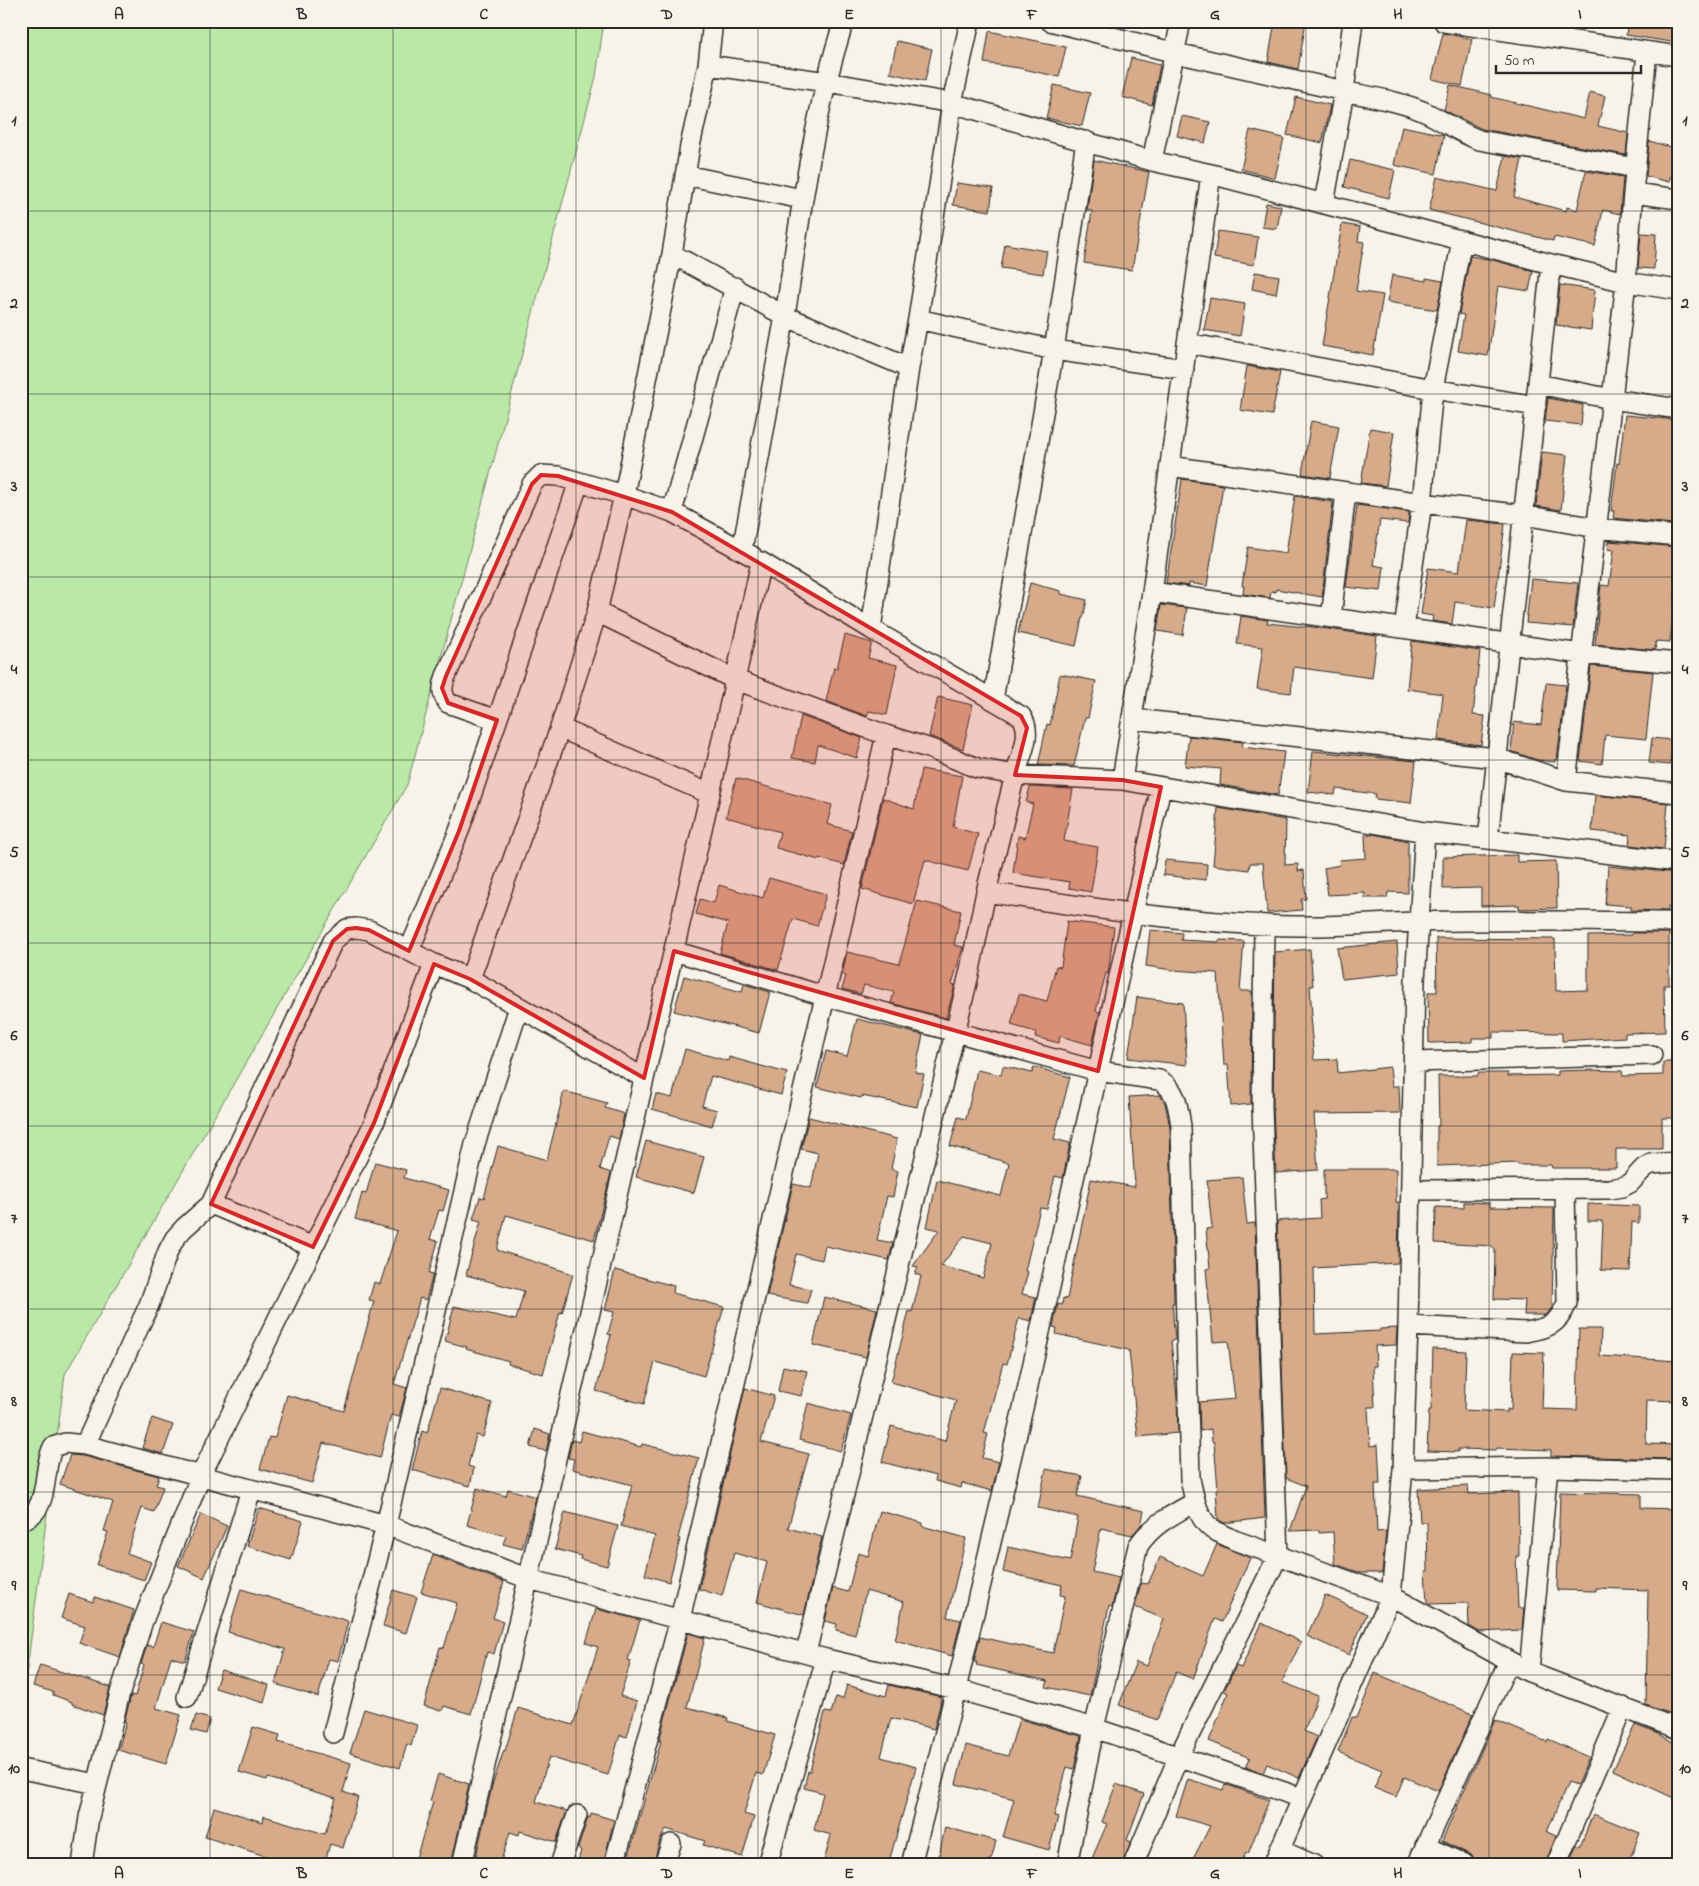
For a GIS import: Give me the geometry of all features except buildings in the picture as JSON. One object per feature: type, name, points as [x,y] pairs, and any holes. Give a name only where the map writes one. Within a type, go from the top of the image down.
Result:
[{"type":"street","points":[[470,979],[560,728],[597,612],[624,495],[672,254],[685,175],[708,65],[713,21]]},
{"type":"street","points":[[742,550],[785,316],[802,199],[830,64],[844,21]]},
{"type":"street","points":[[871,629],[908,368],[918,319],[952,104],[970,21]]},
{"type":"street","points":[[1050,21],[1406,105],[1426,113],[1464,135],[1479,140],[1636,168]]},
{"type":"street","points":[[1152,161],[1181,21]]},
{"type":"street","points":[[1324,204],[1344,91],[1353,21]]},
{"type":"street","points":[[1444,22],[1678,56]]},
{"type":"street","points":[[1566,781],[1626,282],[1633,193],[1648,52]]},
{"type":"street","points":[[708,65],[827,82],[952,104],[1152,161],[1211,174],[1551,264],[1626,282],[1678,290]]},
{"type":"street","points":[[993,700],[1054,350],[1086,141]]},
{"type":"street","points":[[1122,780],[1152,592],[1211,174]]},
{"type":"street","points":[[685,175],[802,199]]},
{"type":"street","points":[[1633,193],[1678,199]]},
{"type":"street","points":[[1404,628],[1422,503],[1433,389],[1462,240]]},
{"type":"street","points":[[672,254],[785,316],[908,368]]},
{"type":"street","points":[[1488,839],[1551,264]]},
{"type":"street","points":[[672,512],[735,287]]},
{"type":"street","points":[[918,319],[1054,350],[1184,369]]},
{"type":"street","points":[[1187,343],[1433,389],[1536,406]]},
{"type":"street","points":[[1538,384],[1612,399],[1678,409]]},
{"type":"street","points":[[1170,466],[1422,503],[1524,515],[1596,528],[1678,536]]},
{"type":"street","points":[[497,720],[448,703],[442,688],[536,479],[541,475],[547,474],[624,495],[672,512],[742,550],[871,629],[1021,716],[1025,722],[1027,736],[1015,775],[986,892],[970,970],[806,1653]]},
{"type":"street","points":[[409,951],[459,831],[579,482]]},
{"type":"street","points":[[1331,618],[1346,492]]},
{"type":"street","points":[[462,1865],[674,951],[761,562]]},
{"type":"street","points":[[1152,592],[1581,654],[1678,664]]},
{"type":"street","points":[[597,612],[736,680],[886,735],[931,749],[977,768],[1015,775],[1122,780],[1425,832],[1678,862]]},
{"type":"street","points":[[1133,720],[1496,758],[1566,781],[1678,793]]},
{"type":"street","points":[[560,728],[710,794]]},
{"type":"street","points":[[614,1865],[680,1619],[886,735]]},
{"type":"street","points":[[911,1865],[956,1689],[1024,1404],[1161,787]]},
{"type":"street","points":[[1314,1865],[1277,1857],[1391,1596],[1403,1469],[1415,980],[1425,832]]},
{"type":"street","points":[[986,892],[1132,914],[1183,920],[1264,925],[1299,926],[1418,922],[1678,922]]},
{"type":"street","points":[[1133,1865],[1178,1758],[1278,1556],[1262,1107],[1264,925]]},
{"type":"street","points":[[85,1445],[149,1305],[168,1251],[180,1233],[211,1204],[333,941],[347,930],[369,930],[434,964],[470,979],[644,1078]]},
{"type":"street","points":[[674,951],[824,996],[955,1030],[1098,1071],[1159,1080],[1168,1084],[1178,1106],[1181,1126],[1190,1479],[1195,1502],[1204,1519],[1212,1528],[1234,1540],[1391,1596],[1529,1672],[1678,1729]]},
{"type":"street","points":[[82,1865],[89,1817],[97,1784],[120,1693],[143,1621],[201,1475],[374,1123],[434,964]]},
{"type":"street","points":[[333,1732],[386,1524],[475,1144],[519,1007]]},
{"type":"street","points":[[1414,1062],[1652,1055]]},
{"type":"street","points":[[1411,1190],[1609,1189],[1622,1187],[1630,1183],[1644,1168],[1652,1164],[1678,1162]]},
{"type":"street","points":[[1408,1326],[1526,1332],[1543,1329],[1555,1322],[1562,1315],[1567,1302],[1565,1190]]},
{"type":"street","points":[[211,1204],[313,1247]]},
{"type":"street","points":[[21,1520],[35,1513],[41,1502],[49,1458],[53,1447],[65,1443],[85,1445],[386,1524],[528,1579],[806,1653],[956,1689],[1094,1728],[1178,1758],[1302,1798]]},
{"type":"street","points":[[1403,1469],[1548,1467],[1678,1470]]},
{"type":"street","points":[[1529,1672],[1548,1467]]},
{"type":"street","points":[[187,1697],[251,1490]]},
{"type":"street","points":[[1067,1865],[1094,1728],[1138,1546],[1146,1534],[1157,1524],[1195,1502]]},
{"type":"street","points":[[767,1865],[826,1658]]},
{"type":"street","points":[[1417,1865],[1509,1662]]},
{"type":"street","points":[[1556,1865],[1623,1707]]},
{"type":"street","points":[[21,1769],[97,1784]]},
{"type":"street","points":[[560,1865],[577,1815]]},
{"type":"street","points":[[664,1865],[671,1844]]},
{"type":"street","points":[[1425,1846],[1466,1865]]},
{"type":"highlighted area","points":[[541,475],[558,476],[672,512],[1021,716],[1027,728],[1015,775],[1122,780],[1161,787],[1098,1071],[674,951],[644,1078],[470,979],[434,964],[374,1123],[313,1247],[211,1204],[333,941],[347,929],[356,928],[369,930],[409,951],[459,831],[497,720],[448,703],[442,688],[532,484]]},
{"type":"green space","points":[[21,21],[604,21],[596,77],[407,785],[65,1374],[21,1716]]}]
